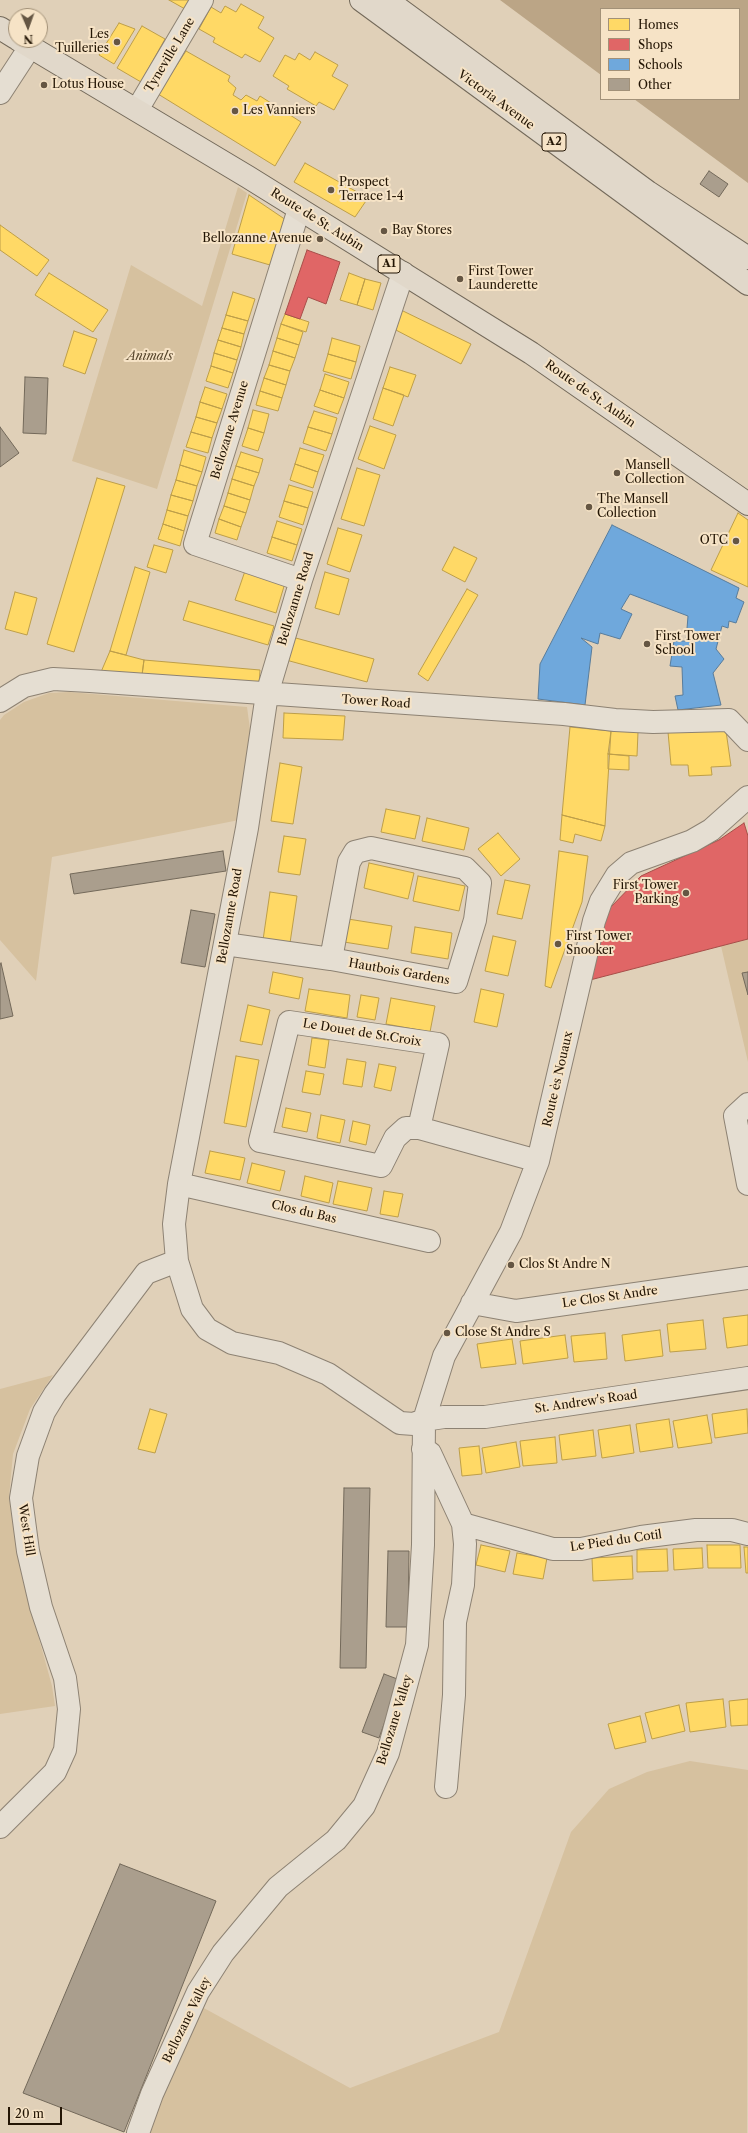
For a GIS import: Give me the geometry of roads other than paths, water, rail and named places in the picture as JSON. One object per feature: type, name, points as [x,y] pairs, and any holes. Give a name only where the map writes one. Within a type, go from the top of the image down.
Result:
[{"type":"main road","name":"Victoria Avenue","points":[[361,0],[748,284]]},
{"type":"main road","name":"Victoria Avenue","points":[[387,0],[648,192],[748,258]]},
{"type":"main road","name":"Route de St. Aubin","points":[[32,48],[299,209],[538,358],[748,504]]},
{"type":"street","name":"Tyneville Lane","points":[[137,110],[202,0]]},
{"type":"street","points":[[0,93],[19,48]]},
{"type":"street","name":"Bellozane Avenue","points":[[299,209],[195,544],[301,580]]},
{"type":"street","name":"Bellozanne Road","points":[[403,273],[301,580],[267,694],[247,828],[179,1184],[174,1224],[177,1261],[192,1309],[207,1329],[232,1343],[279,1353],[328,1374],[400,1423],[414,1424],[424,1420]]},
{"type":"street","name":"Tower Road","points":[[0,701],[24,686],[53,679],[564,714],[615,720],[653,722],[729,720],[748,740]]},
{"type":"street","name":"Route ès Nouaux","points":[[424,1420],[444,1356],[511,1232],[538,1161],[600,901],[617,875],[631,863],[692,841],[711,830],[748,797]]},
{"type":"street","name":"Hautbois Gardens","points":[[226,944],[331,959],[456,982],[475,920],[480,883],[465,868],[371,848],[355,852],[349,862],[331,959]]},
{"type":"street","name":"Le Douet de St.Croix","points":[[289,1022],[438,1044],[419,1128],[406,1128],[395,1138],[381,1166],[260,1140],[289,1022]]},
{"type":"street","points":[[748,1104],[736,1116],[748,1184]]},
{"type":"street","points":[[419,1128],[538,1161]]},
{"type":"street","name":"Clos du Bas","points":[[179,1184],[428,1241]]},
{"type":"street","name":"West Hill","points":[[0,1827],[55,1772],[65,1750],[69,1709],[65,1678],[42,1607],[28,1551],[21,1498],[28,1456],[44,1412],[55,1394],[146,1273],[177,1261]]},
{"type":"street","name":"Le Clos St Andre","points":[[472,1303],[516,1310],[748,1278]]},
{"type":"street","name":"St. Andrew's Road","points":[[424,1420],[444,1417],[485,1416],[748,1378]]},
{"type":"street","name":"Bellozane Valley","points":[[138,2133],[152,2094],[198,1992],[223,1953],[278,1887],[336,1840],[364,1806],[388,1753],[417,1644],[423,1544],[424,1420]]},
{"type":"street","points":[[423,1449],[430,1453],[463,1524],[465,1544],[462,1585],[455,1622],[454,1695],[446,1787]]},
{"type":"street","name":"Le Pied du Cotil","points":[[463,1524],[553,1549],[581,1549],[641,1537],[696,1530],[732,1530],[748,1534]]},
{"type":"place","name":"Les Tuilleries","points":[[117,42]]},
{"type":"place","name":"Lotus House","points":[[44,85]]},
{"type":"place","name":"Les Vanniers","points":[[235,111]]},
{"type":"place","name":"Prospect Terrace 1-4","points":[[331,190]]},
{"type":"place","name":"Bay Stores","points":[[384,231]]},
{"type":"place","name":"Bellozanne Avenue","points":[[320,239]]},
{"type":"place","name":"First Tower Launderette","points":[[460,279]]},
{"type":"place","name":"Mansell Collection","points":[[617,473]]},
{"type":"place","name":"The Mansell Collection","points":[[589,507]]},
{"type":"place","name":"OTC","points":[[736,541]]},
{"type":"place","name":"First Tower School","points":[[647,644]]},
{"type":"place","name":"First Tower Parking","points":[[686,893]]},
{"type":"place","name":"First Tower Snooker","points":[[558,944]]},
{"type":"place","name":"Clos St Andre N","points":[[511,1265]]},
{"type":"place","name":"Close St Andre S","points":[[447,1333]]},
{"type":"park label","name":"Animals","points":[[150,357]]}]
